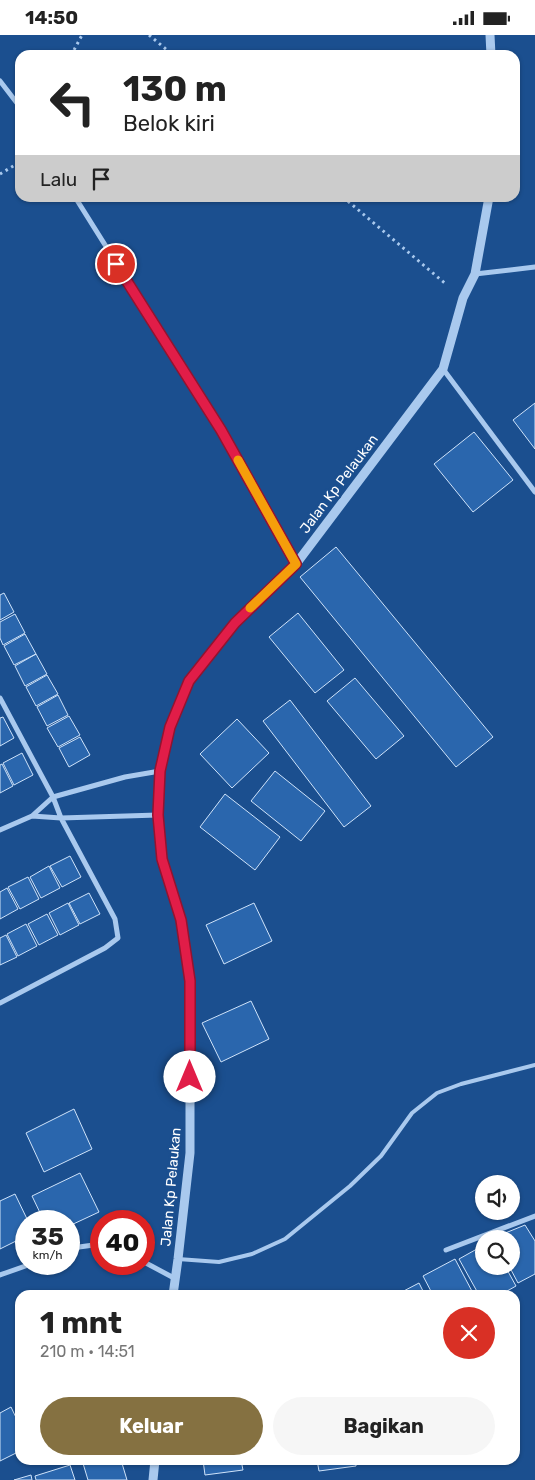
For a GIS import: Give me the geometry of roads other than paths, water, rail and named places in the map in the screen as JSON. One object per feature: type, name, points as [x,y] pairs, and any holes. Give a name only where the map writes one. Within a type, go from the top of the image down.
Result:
[{"type":"street","points":[[490,35],[491,50]]},
{"type":"street","points":[[0,81],[15,100]]},
{"type":"street","points":[[78,202],[221,430],[296,564]]},
{"type":"street","name":"Jalan Kp Pelaukan","points":[[173,1290],[190,1153],[190,981],[181,920],[162,859],[158,815],[160,771],[170,727],[189,681],[235,623],[296,564],[443,369],[463,298],[475,274],[489,202]]},
{"type":"street","points":[[475,274],[535,267]]},
{"type":"street","points":[[443,369],[535,492]]},
{"type":"street","points":[[0,698],[115,919],[118,938],[106,948],[0,1003]]},
{"type":"street","points":[[0,830],[32,816],[53,797],[125,777],[160,771]]},
{"type":"street","points":[[32,816],[61,818],[158,815]]},
{"type":"street","points":[[446,1251],[535,1216]]},
{"type":"street","points":[[155,1268],[174,1278]]},
{"type":"street","points":[[0,1275],[15,1270]]},
{"type":"street","points":[[153,1480],[154,1465]]},
{"type":"lane","points":[[178,1259],[219,1262],[252,1255],[285,1239],[350,1186],[381,1156],[412,1113],[437,1093],[461,1083],[535,1065]]}]
